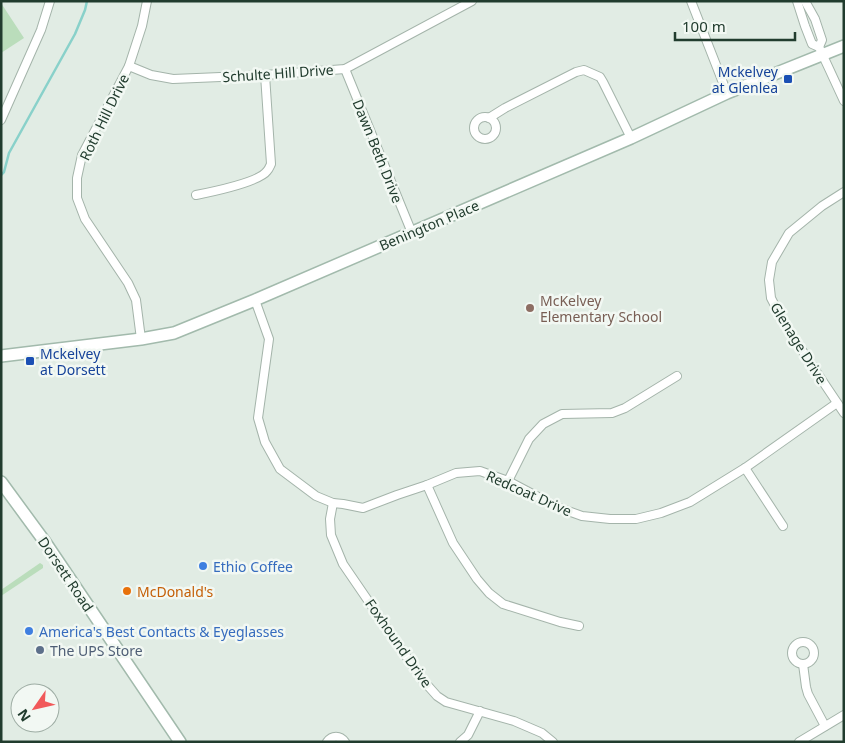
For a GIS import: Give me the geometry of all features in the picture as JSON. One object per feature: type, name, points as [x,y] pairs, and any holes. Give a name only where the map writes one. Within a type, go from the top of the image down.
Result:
[{"type":"main road","name":"Benington Place","points":[[1,356],[141,340],[174,332],[255,300],[631,138],[820,51],[844,46]]},
{"type":"main road","name":"Dorsett Road","points":[[1,482],[45,542],[180,742]]},
{"type":"street","points":[[1,120],[41,30],[50,1]]},
{"type":"street","name":"Roth Hill Drive","points":[[141,340],[136,300],[128,283],[85,219],[78,198],[77,178],[82,155],[129,66],[142,26],[147,1]]},
{"type":"street","name":"Schulte Hill Drive","points":[[129,66],[151,75],[173,79],[265,76],[345,69],[472,1]]},
{"type":"street","points":[[691,1],[727,93]]},
{"type":"street","points":[[797,1],[812,44],[820,51],[844,101]]},
{"type":"street","points":[[805,1],[815,19],[822,40],[820,51]]},
{"type":"street","name":"Dawn Beth Drive","points":[[345,69],[412,233]]},
{"type":"street","points":[[489,118],[576,72],[584,70],[600,77],[631,138]]},
{"type":"street","points":[[196,195],[224,190],[257,178],[267,172],[271,164],[265,76]]},
{"type":"street","name":"Glenage Drive","points":[[837,403],[785,325],[771,298],[769,280],[772,262],[789,233],[822,206],[844,192]]},
{"type":"street","name":"Redcoat Drive","points":[[255,300],[269,339],[258,418],[265,442],[280,469],[316,496],[333,503],[363,508],[456,473],[480,471],[508,480],[557,507],[582,516],[636,519],[661,513],[690,502],[745,468],[837,403]]},
{"type":"street","points":[[508,480],[529,440],[542,424],[562,414],[612,413],[618,411],[677,376]]},
{"type":"street","points":[[837,403],[844,412]]},
{"type":"street","points":[[745,468],[783,526]]},
{"type":"street","points":[[427,485],[453,543],[477,579],[489,593],[503,604],[579,626]]},
{"type":"street","name":"Foxhound Drive","points":[[333,503],[330,519],[331,535],[343,564],[421,678],[437,696],[446,702],[514,721],[542,733],[553,742]]},
{"type":"street","points":[[803,664],[808,694],[825,726]]},
{"type":"street","points":[[460,742],[468,735],[480,711]]},
{"type":"street","points":[[799,742],[844,715]]},
{"type":"street","points":[[327,742],[331,737],[335,736],[345,742]]},
{"type":"green space","points":[[1,3],[24,38],[1,53]]},
{"type":"green space","points":[[40,563],[43,565],[43,568],[1,596],[1,590]]},
{"type":"waterway","points":[[1,175],[4,172],[9,153],[75,34],[87,1]]},
{"type":"place","name":"Mckelvey at Glenlea","points":[[788,79]]},
{"type":"place","name":"McKelvey Elementary School","points":[[530,308]]},
{"type":"place","name":"Mckelvey at Dorsett","points":[[30,361]]},
{"type":"place","name":"Ethio Coffee","points":[[203,566]]},
{"type":"place","name":"McDonald's","points":[[127,591]]},
{"type":"place","name":"America's Best Contacts & Eyeglasses","points":[[29,631]]},
{"type":"place","name":"The UPS Store","points":[[40,650]]}]
